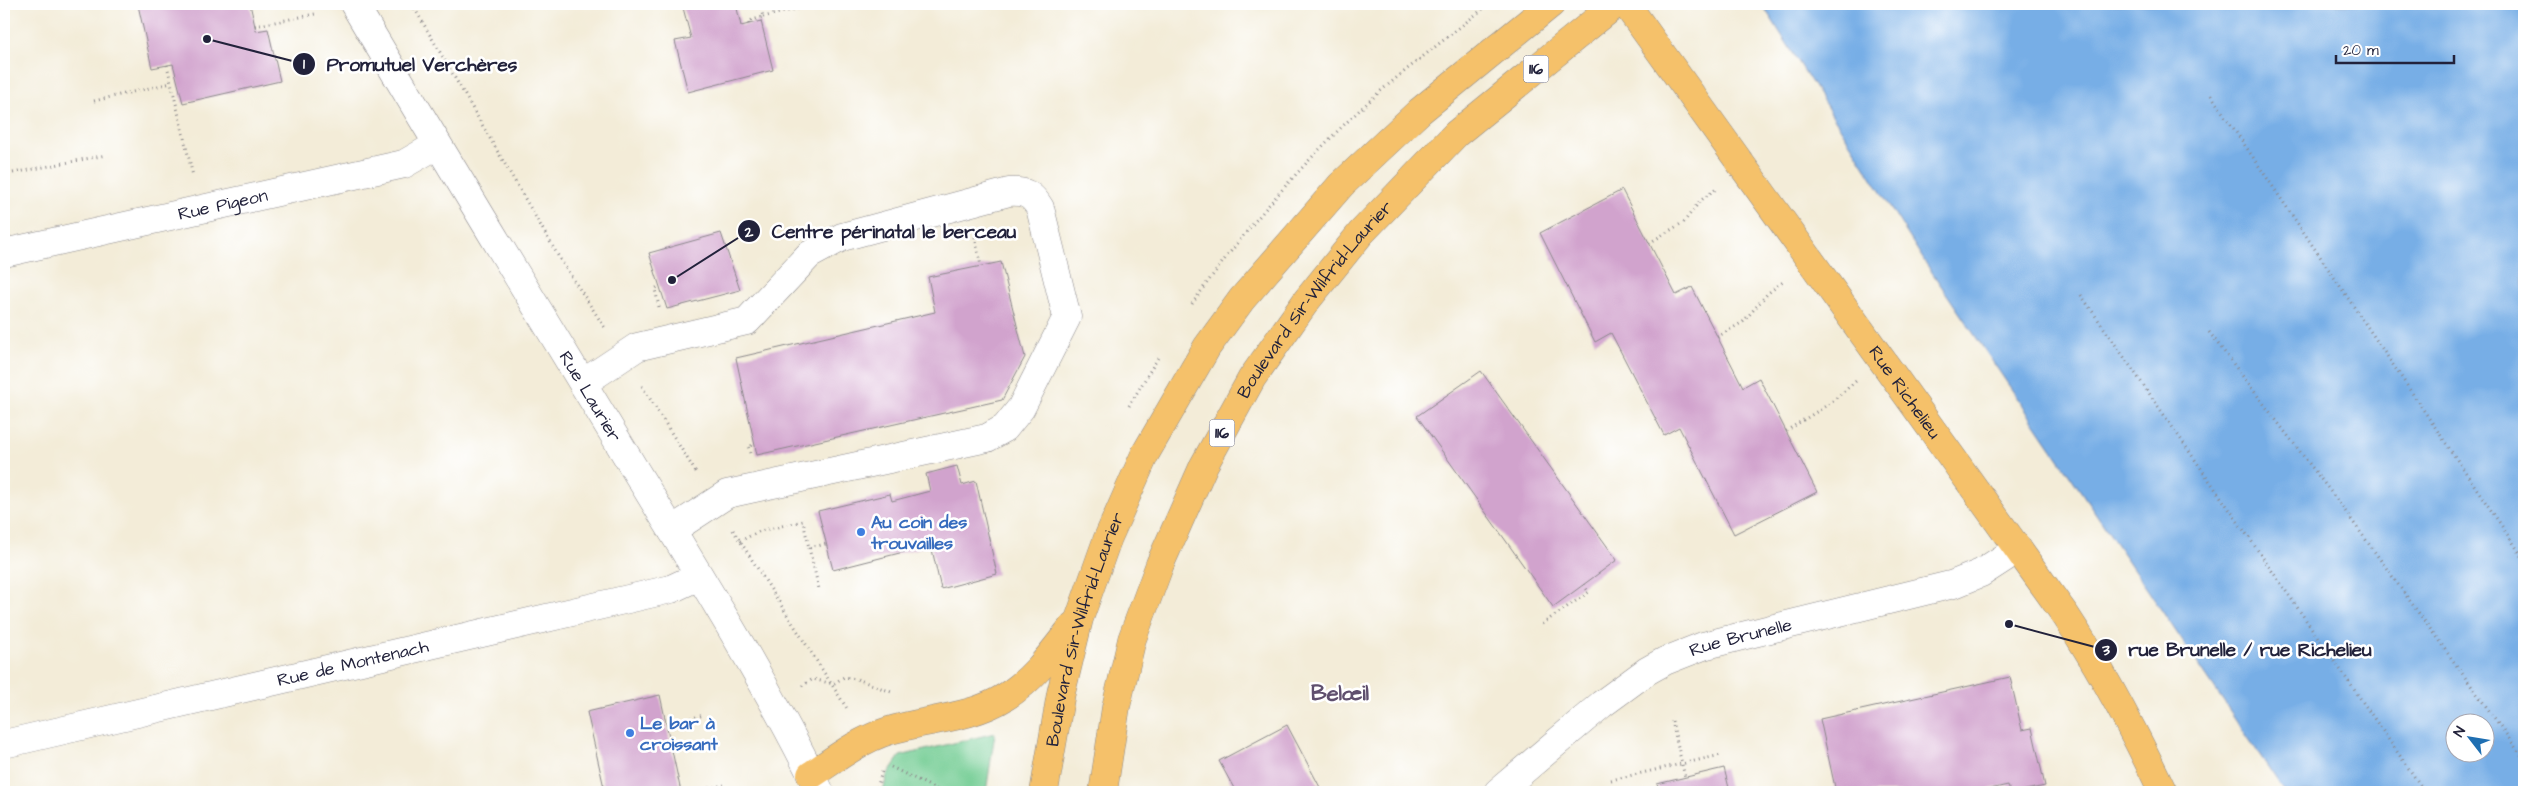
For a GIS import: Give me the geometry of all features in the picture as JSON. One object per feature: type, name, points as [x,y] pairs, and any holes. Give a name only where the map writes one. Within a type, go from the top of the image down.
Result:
[{"type":"main road","name":"Boulevard Sir-Wilfrid-Laurier","points":[[1044,792],[1061,693],[1079,619],[1107,540],[1146,454],[1207,347],[1242,299],[1335,192],[1420,111],[1551,4]]},
{"type":"main road","name":"Boulevard Sir-Wilfrid-Laurier","points":[[1103,792],[1108,750],[1132,639],[1160,564],[1204,465],[1252,378],[1307,300],[1361,233],[1456,134],[1616,4]]},
{"type":"main road","name":"Rue Richelieu","points":[[1626,4],[2066,616],[2105,677],[2139,741],[2163,792]]},
{"type":"main road","points":[[815,783],[854,747],[887,731],[973,711],[1004,698],[1041,667],[1079,619]]},
{"type":"street","name":"Rue Laurier","points":[[354,4],[700,576],[815,783]]},
{"type":"street","name":"Rue Pigeon","points":[[4,253],[404,164],[437,144]]},
{"type":"street","points":[[583,383],[637,347],[747,320],[809,255],[842,237],[1009,192],[1024,191],[1034,198],[1040,208],[1067,317],[1021,408],[1005,428],[987,438],[727,494],[672,530]]},
{"type":"street","name":"Rue Brunelle","points":[[1498,792],[1602,704],[1647,671],[1665,661],[1703,646],[1954,584],[1981,573],[2018,549]]},
{"type":"street","name":"Rue de Montenach","points":[[4,744],[671,589],[700,576]]},
{"type":"street","points":[[1108,750],[1112,792]]},
{"type":"path","points":[[412,4],[560,259],[699,476]]},
{"type":"path","points":[[760,4],[763,17]]},
{"type":"path","points":[[749,24],[749,21],[817,4]]},
{"type":"path","points":[[1382,90],[1489,4]]},
{"type":"path","points":[[255,26],[315,14]]},
{"type":"path","points":[[167,65],[194,181]]},
{"type":"path","points":[[94,101],[171,83]]},
{"type":"path","points":[[2211,95],[2524,559]]},
{"type":"path","points":[[13,173],[106,155]]},
{"type":"path","points":[[1649,242],[1684,222],[1700,201],[1719,187]]},
{"type":"path","points":[[1717,337],[1743,322],[1768,293],[1786,280]]},
{"type":"path","points":[[2081,295],[2426,792]]},
{"type":"path","points":[[2209,332],[2343,508],[2524,759]]},
{"type":"path","points":[[1786,431],[1829,404],[1857,380]]},
{"type":"path","points":[[740,541],[760,531],[803,521],[819,589]]},
{"type":"path","points":[[732,528],[851,715]]},
{"type":"path","points":[[809,548],[826,544]]},
{"type":"path","points":[[1542,624],[1589,592],[1583,584]]},
{"type":"path","points":[[813,679],[832,684]]},
{"type":"path","points":[[666,724],[704,715]]},
{"type":"path","points":[[1672,721],[1685,777]]},
{"type":"path","points":[[1611,780],[1721,755]]},
{"type":"path","points":[[876,792],[884,766],[942,792]]},
{"type":"path","points":[[689,792],[724,785]]},
{"type":"green space","points":[[995,733],[986,792],[883,792],[887,775],[900,756]]},
{"type":"water","points":[[1762,4],[2524,4],[2524,792],[2285,792],[1925,262]]},
{"type":"building","points":[[250,4],[256,31],[268,29],[280,81],[183,103],[173,64],[152,68],[138,5]]},
{"type":"building","points":[[682,4],[736,4],[741,26],[761,21],[773,70],[688,92],[675,41],[691,38]]},
{"type":"building","points":[[1622,190],[1676,295],[1692,287],[1743,387],[1759,378],[1817,492],[1734,534],[1679,427],[1664,435],[1611,333],[1595,342],[1540,233]]},
{"type":"building","points":[[721,233],[740,290],[667,309],[649,253]]},
{"type":"building","points":[[1001,262],[1025,357],[1002,400],[757,455],[736,358],[935,312],[928,277]]},
{"type":"building","points":[[1481,371],[1617,560],[1553,607],[1417,416]]},
{"type":"building","points":[[957,466],[962,485],[976,481],[997,574],[941,589],[931,545],[833,570],[818,511],[890,494],[892,501],[930,491],[926,474]]},
{"type":"building","points":[[2010,677],[2022,730],[2032,728],[2045,786],[2016,792],[2010,792],[2008,785],[1977,792],[1836,792],[1820,719]]},
{"type":"building","points":[[660,695],[681,792],[605,792],[587,712]]},
{"type":"building","points":[[1287,725],[1322,791],[1236,792],[1219,761]]},
{"type":"building","points":[[1724,768],[1730,792],[1659,792],[1657,784]]},
{"type":"place","name":"Promutuel Verchères","points":[[207,39]]},
{"type":"place","name":"Centre périnatal le berceau","points":[[672,280]]},
{"type":"place","name":"Au coin des trouvailles","points":[[861,532]]},
{"type":"place","name":"rue Brunelle / rue Richelieu","points":[[2009,624]]},
{"type":"place","name":"Le bar à croissant","points":[[630,733]]},
{"type":"district","name":"Belœil","points":[[1340,693]]}]
